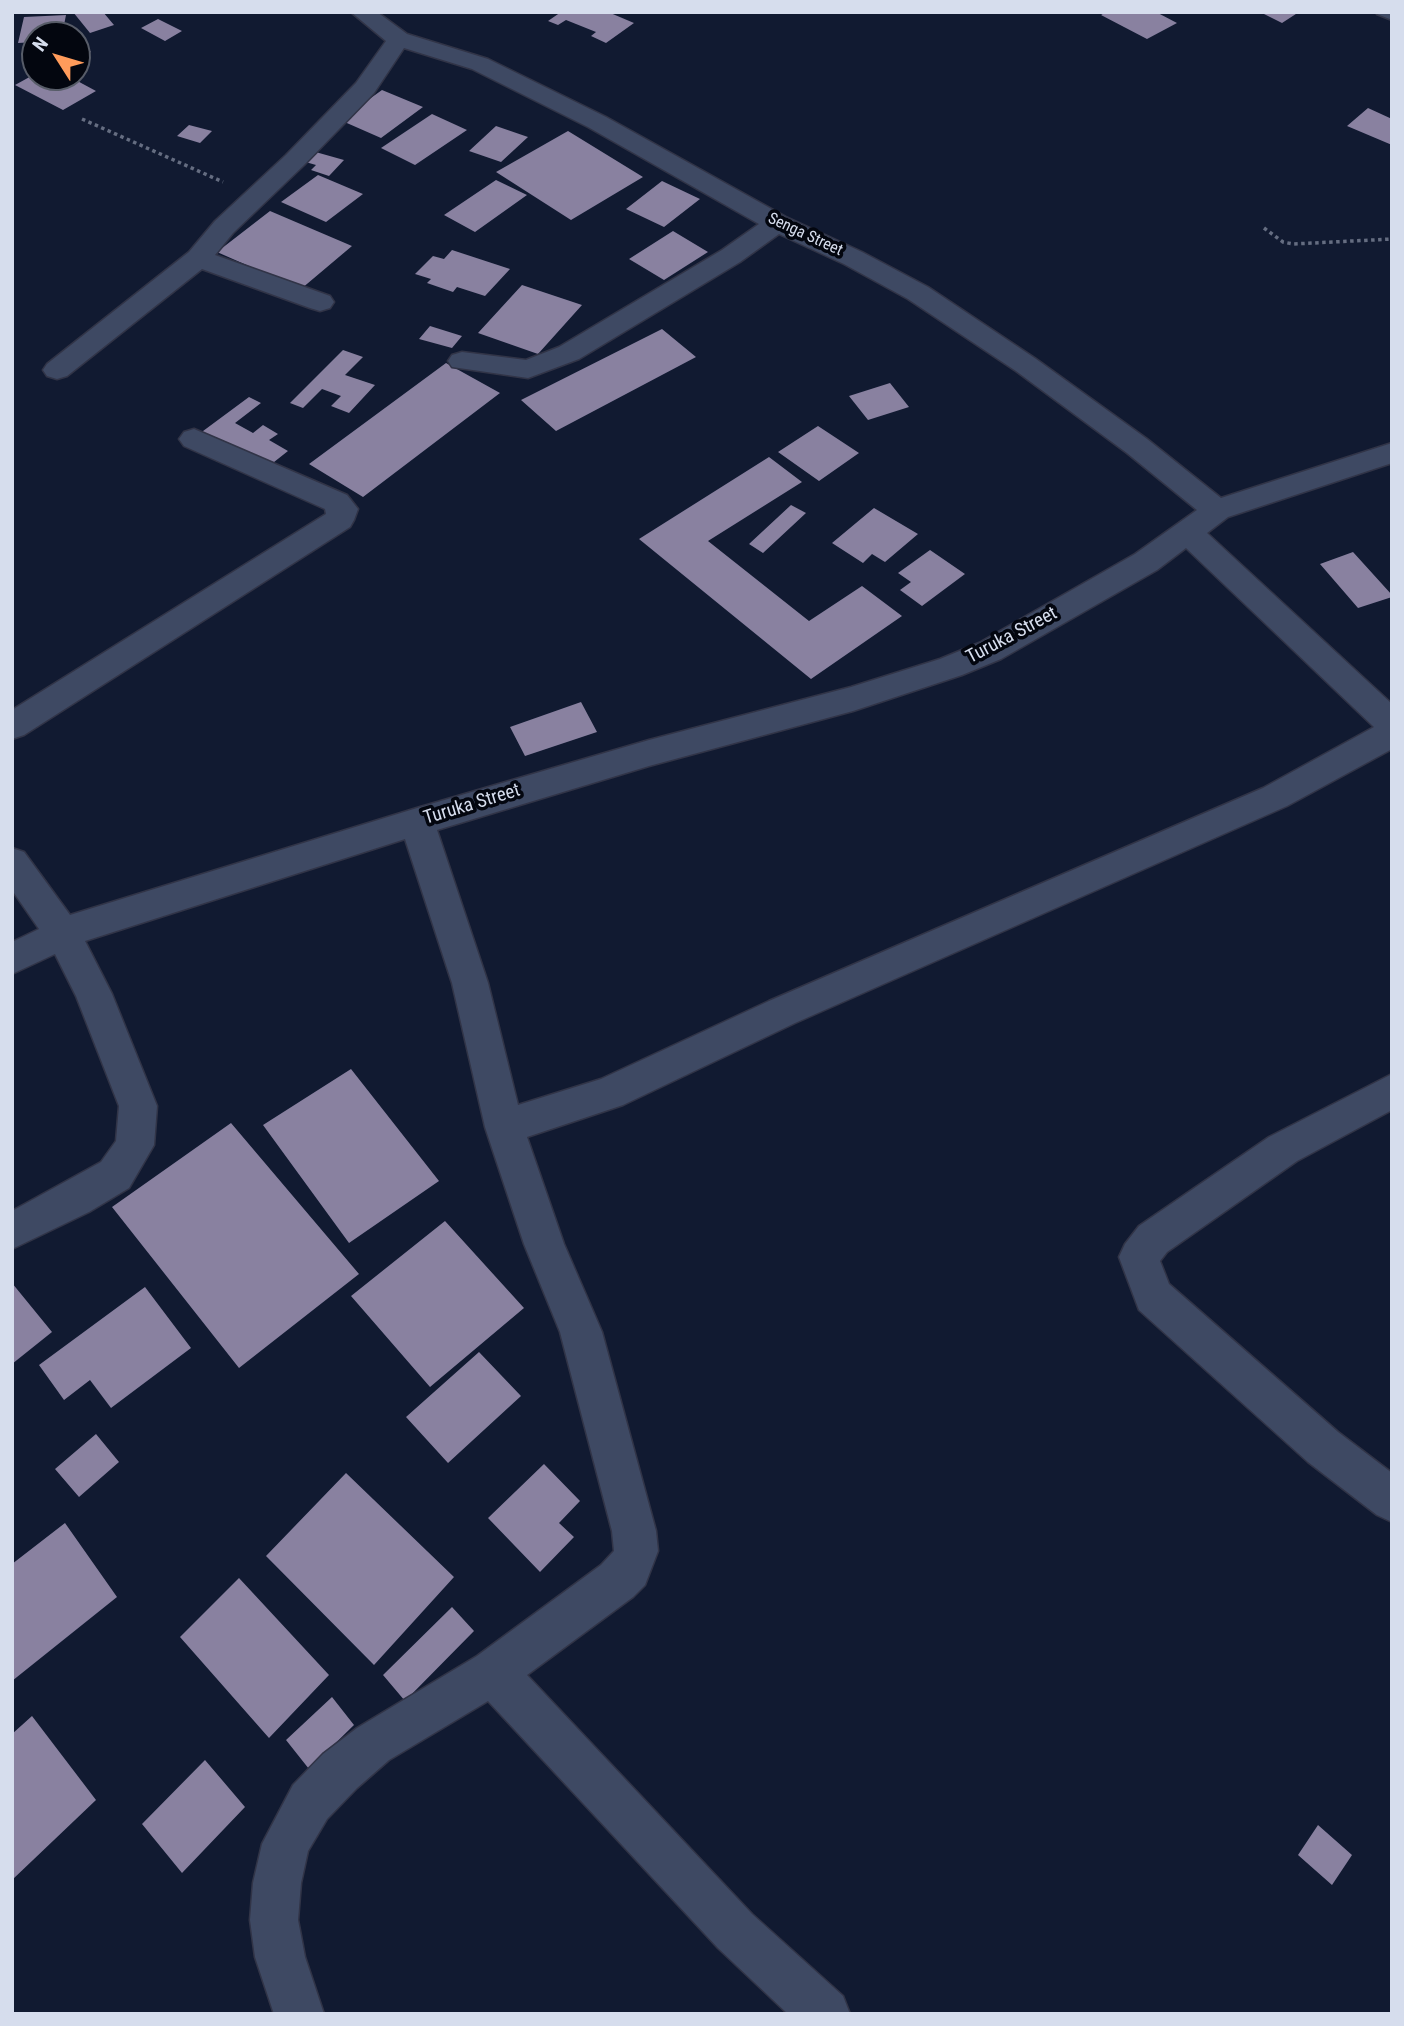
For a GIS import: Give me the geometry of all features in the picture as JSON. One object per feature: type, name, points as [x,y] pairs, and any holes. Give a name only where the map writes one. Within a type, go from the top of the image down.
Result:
[{"type":"street","name":"Senga Street","points":[[362,12],[399,38],[480,64],[597,122],[777,223],[853,258],[918,293],[1137,446],[1217,510]]},
{"type":"street","points":[[57,370],[198,258],[204,248],[365,88],[399,38]]},
{"type":"street","points":[[462,360],[528,369],[569,353],[731,256],[777,223]]},
{"type":"street","points":[[198,258],[320,302]]},
{"type":"street","points":[[12,726],[339,520],[343,509],[336,502],[194,439]]},
{"type":"street","name":"Turuka Street","points":[[12,959],[91,922],[649,753],[853,699],[951,667],[990,651],[1146,562],[1217,510],[1392,453]]},
{"type":"street","points":[[1187,532],[1392,724]]},
{"type":"street","points":[[504,1127],[610,1093],[782,1012],[1275,797],[1392,733]]},
{"type":"street","points":[[299,2014],[280,1958],[274,1920],[277,1883],[286,1844],[310,1802],[340,1771],[373,1744],[494,1672],[617,1581],[629,1569],[636,1551],[634,1531],[581,1332],[544,1244],[504,1127],[470,983],[417,822]]},
{"type":"street","points":[[12,862],[63,934],[94,994],[138,1106],[135,1145],[115,1175],[12,1231]]},
{"type":"street","points":[[1392,1091],[1283,1149],[1153,1239],[1139,1257],[1153,1296],[1323,1447],[1392,1500]]},
{"type":"street","points":[[494,1672],[735,1931],[825,2014]]},
{"type":"lane","points":[[1381,12],[1392,17]]},
{"type":"path","points":[[82,119],[256,196]]},
{"type":"path","points":[[1264,228],[1283,242],[1293,244],[1392,239]]},
{"type":"building","points":[[73,12],[103,12],[114,25],[91,33],[91,21],[80,21]]},
{"type":"building","points":[[561,12],[608,12],[634,23],[606,43],[591,36],[596,32],[566,20],[558,25],[548,21]]},
{"type":"building","points":[[1106,12],[1156,12],[1177,23],[1147,39],[1101,15]]},
{"type":"building","points":[[1260,12],[1299,12],[1282,23]]},
{"type":"building","points":[[66,15],[65,21],[23,21],[24,17]]},
{"type":"building","points":[[158,19],[182,31],[165,41],[141,28]]},
{"type":"building","points":[[91,88],[96,91],[63,110],[27,91],[91,91]]},
{"type":"building","points":[[382,90],[423,107],[381,138],[340,120]]},
{"type":"building","points":[[1368,108],[1392,119],[1392,145],[1347,126]]},
{"type":"building","points":[[432,114],[467,130],[415,165],[381,148]]},
{"type":"building","points":[[189,125],[212,131],[200,143],[177,136]]},
{"type":"building","points":[[496,126],[528,137],[501,162],[469,151]]},
{"type":"building","points":[[568,131],[643,177],[571,220],[496,172]]},
{"type":"building","points":[[312,151],[344,160],[329,176],[311,170],[316,165],[302,161]]},
{"type":"building","points":[[318,175],[363,194],[326,222],[281,202]]},
{"type":"building","points":[[496,180],[527,195],[475,232],[444,215]]},
{"type":"building","points":[[662,181],[700,199],[664,227],[626,209]]},
{"type":"building","points":[[270,211],[352,246],[301,289],[217,252]]},
{"type":"building","points":[[673,231],[708,252],[664,280],[629,259]]},
{"type":"building","points":[[452,250],[510,269],[485,296],[457,287],[453,292],[427,283],[431,279],[415,274],[433,256],[444,259]]},
{"type":"building","points":[[522,285],[582,305],[538,354],[478,333]]},
{"type":"building","points":[[430,326],[462,336],[452,348],[419,339]]},
{"type":"building","points":[[662,329],[696,357],[556,431],[521,400]]},
{"type":"building","points":[[343,350],[363,357],[345,375],[375,385],[349,413],[331,406],[341,396],[322,389],[303,408],[290,403]]},
{"type":"building","points":[[446,363],[500,393],[363,497],[309,464]]},
{"type":"building","points":[[890,383],[909,407],[868,420],[849,396]]},
{"type":"building","points":[[249,397],[261,403],[235,423],[253,433],[263,425],[278,434],[269,440],[288,451],[269,466],[199,434]]},
{"type":"building","points":[[818,426],[859,453],[819,481],[778,452]]},
{"type":"building","points":[[769,457],[802,482],[708,541],[809,621],[862,586],[902,616],[811,679],[639,539]]},
{"type":"building","points":[[791,505],[806,513],[763,553],[749,544]]},
{"type":"building","points":[[874,508],[918,534],[885,562],[872,554],[863,563],[832,543]]},
{"type":"building","points":[[930,550],[965,574],[922,606],[900,590],[911,582],[898,573]]},
{"type":"building","points":[[1353,552],[1392,597],[1358,608],[1320,564]]},
{"type":"building","points":[[581,702],[597,732],[525,756],[510,727]]},
{"type":"building","points":[[351,1069],[439,1181],[349,1243],[263,1125]]},
{"type":"building","points":[[231,1123],[359,1274],[239,1368],[112,1207]]},
{"type":"building","points":[[445,1221],[524,1308],[430,1387],[351,1296]]},
{"type":"building","points":[[12,1283],[52,1332],[12,1364]]},
{"type":"building","points":[[145,1287],[191,1348],[111,1408],[90,1380],[64,1400],[39,1365]]},
{"type":"building","points":[[479,1352],[521,1396],[448,1463],[406,1417]]},
{"type":"building","points":[[96,1434],[119,1462],[79,1497],[55,1469]]},
{"type":"building","points":[[544,1464],[580,1501],[559,1523],[574,1537],[540,1572],[488,1518]]},
{"type":"building","points":[[346,1473],[454,1577],[374,1665],[266,1556]]},
{"type":"building","points":[[65,1523],[117,1597],[12,1681],[12,1564]]},
{"type":"building","points":[[239,1578],[329,1675],[269,1738],[180,1637]]},
{"type":"building","points":[[452,1607],[474,1631],[405,1701],[383,1675]]},
{"type":"building","points":[[332,1697],[354,1725],[309,1769],[286,1740]]},
{"type":"building","points":[[32,1716],[96,1800],[12,1880],[12,1734]]},
{"type":"building","points":[[205,1760],[245,1807],[182,1873],[142,1824]]},
{"type":"building","points":[[1318,1825],[1352,1855],[1332,1885],[1298,1855]]}]
